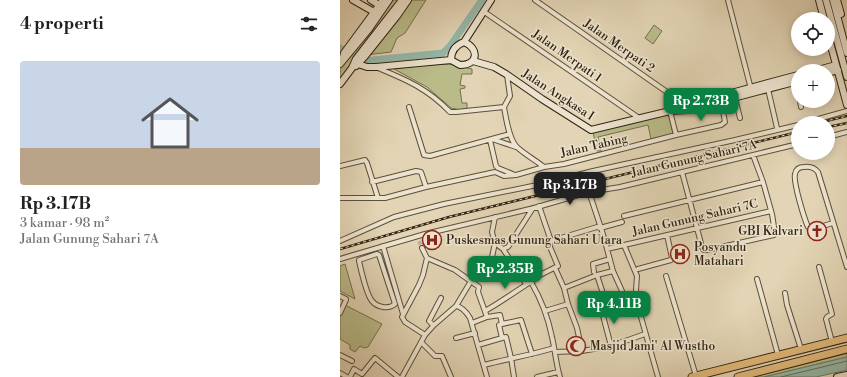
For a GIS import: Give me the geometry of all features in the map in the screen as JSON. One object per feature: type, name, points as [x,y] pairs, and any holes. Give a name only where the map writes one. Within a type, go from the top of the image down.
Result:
[{"type":"main road","points":[[694,376],[847,338]]},
{"type":"main road","points":[[832,342],[834,353]]},
{"type":"main road","points":[[738,377],[847,349]]},
{"type":"street","points":[[353,0],[374,12]]},
{"type":"street","points":[[341,63],[381,3],[371,0]]},
{"type":"street","points":[[348,52],[389,0]]},
{"type":"street","points":[[364,54],[397,16],[408,0]]},
{"type":"street","points":[[451,60],[452,53],[464,42],[491,0]]},
{"type":"street","name":"Jalan Merpati 2","points":[[535,0],[688,108]]},
{"type":"street","points":[[728,0],[751,91]]},
{"type":"street","points":[[819,0],[822,12]]},
{"type":"street","points":[[826,0],[847,77]]},
{"type":"street","points":[[832,0],[847,52]]},
{"type":"street","points":[[837,0],[847,38]]},
{"type":"street","points":[[397,16],[400,3]]},
{"type":"street","points":[[340,84],[364,54],[400,3]]},
{"type":"street","name":"Jalan Merpati 1","points":[[483,11],[639,118]]},
{"type":"street","points":[[358,62],[367,67],[451,60],[460,65],[467,65],[475,58],[474,51],[469,44],[464,42]]},
{"type":"street","points":[[834,56],[847,104]]},
{"type":"street","name":"Jalan Angkasa I","points":[[473,61],[487,64],[506,74],[591,130],[639,118],[681,110],[751,91],[791,77]]},
{"type":"street","points":[[376,67],[427,91],[439,100],[450,112],[504,106]]},
{"type":"street","points":[[506,74],[510,96],[504,106],[510,134],[516,147]]},
{"type":"street","name":"Jalan Angkasa I","points":[[688,108],[735,98],[751,91],[768,89],[791,82]]},
{"type":"street","points":[[768,89],[777,128]]},
{"type":"street","points":[[735,98],[740,118]]},
{"type":"street","name":"Jalan Tabing","points":[[340,198],[385,198],[426,187],[495,172],[504,176],[516,175],[723,124],[725,118],[721,101]]},
{"type":"street","points":[[409,107],[424,155],[430,156],[510,134]]},
{"type":"street","points":[[829,116],[847,111]]},
{"type":"street","points":[[670,112],[676,135]]},
{"type":"street","points":[[340,241],[394,217],[444,204],[542,184],[593,171],[791,127]]},
{"type":"street","points":[[835,135],[847,132]]},
{"type":"street","points":[[491,140],[516,147],[544,167]]},
{"type":"street","points":[[491,140],[496,166],[516,175]]},
{"type":"street","name":"Jalan Gunung Sahari 7A","points":[[340,258],[417,236],[534,208],[589,192],[620,187],[791,146]]},
{"type":"street","points":[[682,172],[702,247],[704,250],[708,250],[774,234],[776,231],[763,182],[753,155]]},
{"type":"street","points":[[340,166],[365,160],[367,162],[378,198]]},
{"type":"street","points":[[833,223],[813,229],[808,226],[795,184],[794,175],[797,169],[809,166],[815,168],[818,172],[847,267]]},
{"type":"street","points":[[495,172],[498,168]]},
{"type":"street","points":[[372,182],[416,171],[421,172],[426,187]]},
{"type":"street","points":[[624,216],[763,182]]},
{"type":"street","points":[[589,192],[600,228],[602,230],[613,271],[622,291],[626,306]]},
{"type":"street","points":[[485,311],[507,299],[538,276],[558,266],[550,247],[551,240],[540,206]]},
{"type":"street","points":[[503,249],[508,246],[534,208]]},
{"type":"street","name":"Jalan Gunung Sahari 7C","points":[[607,249],[771,211]]},
{"type":"street","points":[[409,377],[403,375],[425,334],[433,325],[456,306],[480,267],[486,267],[492,257],[495,243],[492,232],[495,217]]},
{"type":"street","points":[[551,240],[597,227],[600,228],[622,222]]},
{"type":"street","points":[[638,269],[671,260],[673,256],[667,234]]},
{"type":"street","points":[[417,236],[419,241]]},
{"type":"street","points":[[495,243],[503,249],[526,284]]},
{"type":"street","points":[[624,244],[636,276],[637,303],[658,377]]},
{"type":"street","points":[[383,246],[403,314],[402,317],[405,322],[425,334]]},
{"type":"street","points":[[422,248],[427,258],[455,270],[480,288],[478,292],[487,317]]},
{"type":"street","points":[[367,250],[369,257]]},
{"type":"street","points":[[377,254],[379,255],[395,304],[393,306],[381,307],[371,300],[358,261],[369,257],[377,254]]},
{"type":"street","points":[[403,314],[419,285],[427,258]]},
{"type":"street","points":[[608,309],[593,264],[610,260]]},
{"type":"street","points":[[819,267],[832,314],[826,317],[826,319],[832,342]]},
{"type":"street","points":[[555,268],[564,288],[577,328],[582,351]]},
{"type":"street","points":[[564,288],[596,274],[613,271]]},
{"type":"street","points":[[666,276],[694,376]]},
{"type":"street","points":[[757,279],[778,355]]},
{"type":"street","points":[[531,282],[537,291],[545,311],[560,377]]},
{"type":"street","points":[[785,293],[787,305],[801,349]]},
{"type":"street","points":[[340,296],[346,299],[346,302],[340,313]]},
{"type":"street","points":[[433,325],[429,321],[441,298]]},
{"type":"street","points":[[611,346],[602,312],[608,309],[637,303]]},
{"type":"street","points":[[545,311],[568,304]]},
{"type":"street","points":[[456,306],[459,306],[467,314],[472,323],[487,377]]},
{"type":"street","points":[[472,323],[487,317],[499,315],[502,324]]},
{"type":"street","points":[[502,338],[498,325],[522,320],[532,354]]},
{"type":"street","points":[[456,338],[475,333]]},
{"type":"street","points":[[484,365],[511,358],[555,350],[582,351],[611,346],[645,334]]},
{"type":"street","points":[[478,345],[506,337],[514,377]]},
{"type":"street","points":[[421,342],[435,356],[442,356],[451,377]]},
{"type":"street","points":[[340,355],[352,360]]},
{"type":"street","points":[[340,373],[348,377],[354,369],[362,376],[375,358],[398,377]]},
{"type":"street","points":[[537,377],[558,372]]},
{"type":"street","points":[[836,377],[847,375]]},
{"type":"green space","points":[[389,0],[402,0],[340,84],[340,64]]},
{"type":"green space","points":[[408,0],[426,0],[405,33],[397,38],[391,52],[366,55]]},
{"type":"green space","points":[[654,25],[662,31],[653,44],[645,38]]},
{"type":"green space","points":[[449,64],[472,69],[472,74],[462,74],[460,85],[465,86],[465,88],[460,89],[462,103],[467,103],[467,108],[461,110],[451,108],[427,87],[394,69],[427,65]]},
{"type":"green space","points":[[668,113],[673,134],[651,139],[648,125],[598,137],[601,151],[597,151],[593,132]]},
{"type":"green space","points":[[345,264],[355,299],[340,291],[340,266]]},
{"type":"green space","points":[[345,305],[382,324],[368,347],[364,348],[360,346],[355,352],[350,349],[350,345],[340,339],[340,312]]},
{"type":"green space","points":[[847,349],[847,357],[764,377],[738,377]]},
{"type":"water","points":[[847,357],[847,370],[816,377],[764,377]]},
{"type":"waterway","points":[[340,48],[363,61],[443,53],[450,46],[482,0]]},
{"type":"tunnel","points":[[419,241],[422,248]]},
{"type":"railway","points":[[835,119],[847,116]]},
{"type":"railway","points":[[835,126],[847,123]]},
{"type":"railway","points":[[340,249],[449,217],[791,134]]},
{"type":"place","name":"GBI Kalvari","points":[[817,231]]},
{"type":"place","name":"Puskesmas Gunung Sahari Utara","points":[[432,240]]},
{"type":"place","name":"Posyandu Matahari","points":[[680,254]]},
{"type":"place","name":"Masjid Jami' Al Wustho","points":[[576,346]]}]
